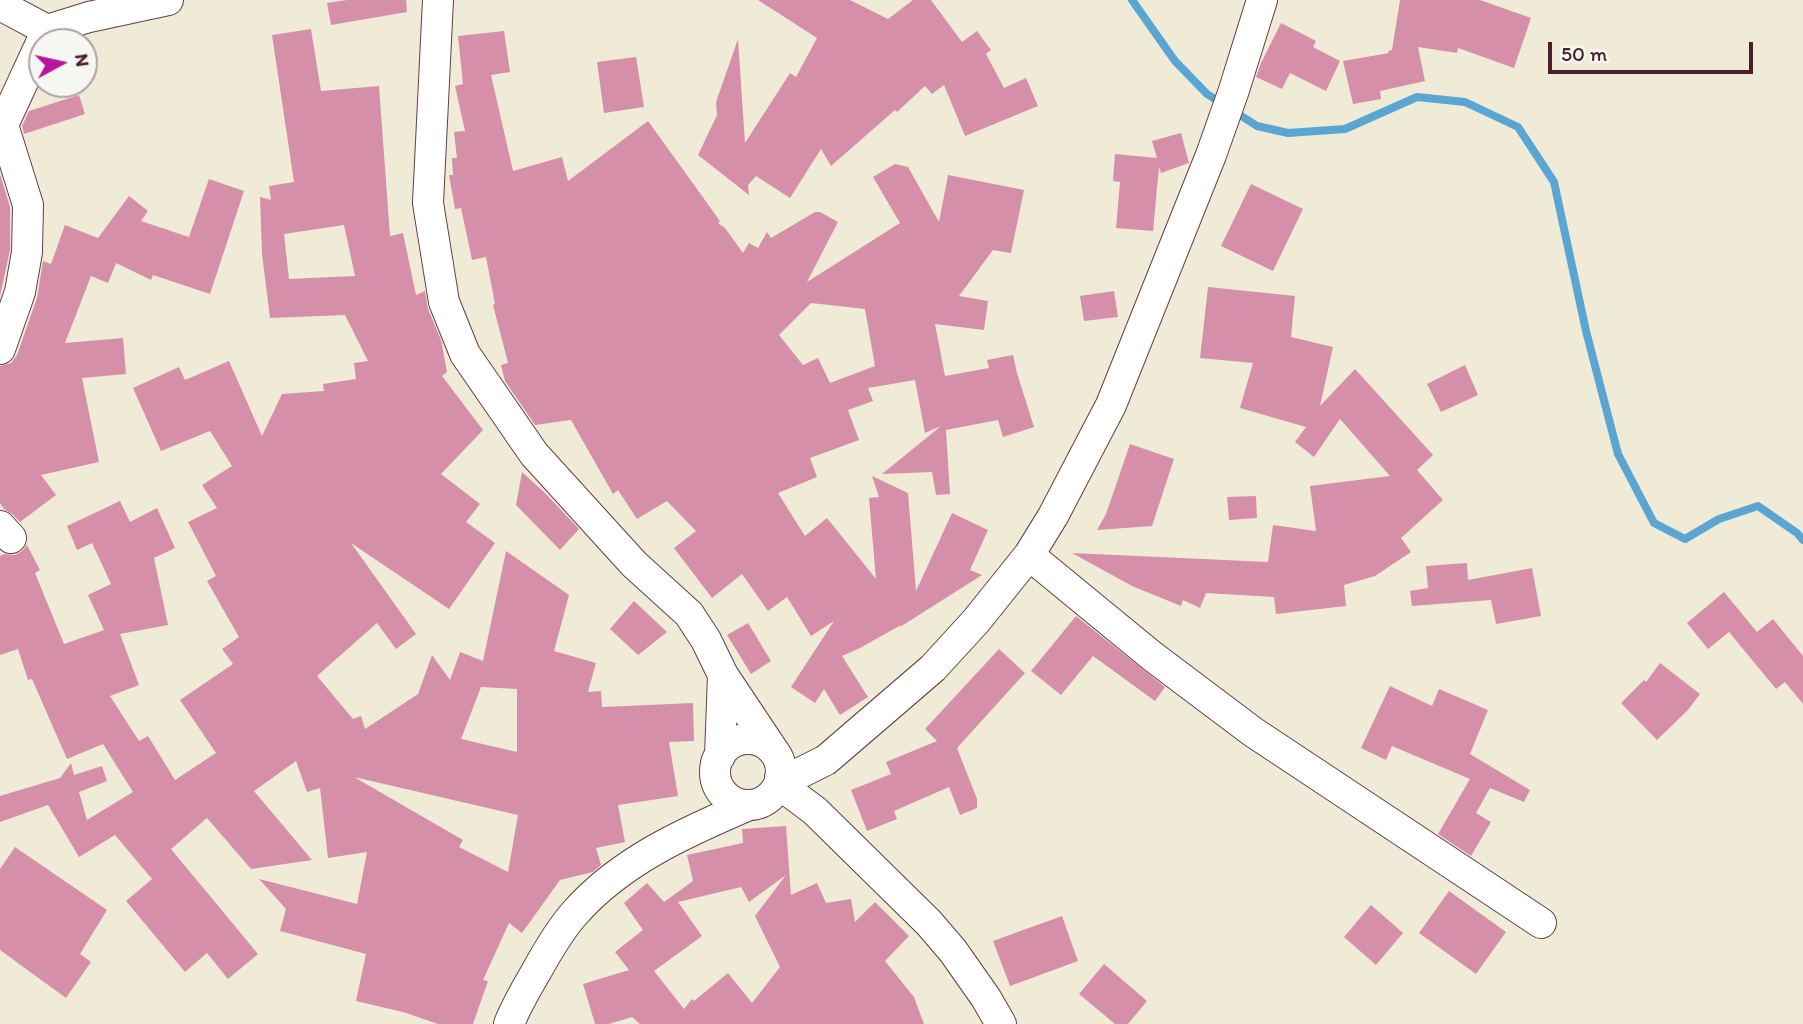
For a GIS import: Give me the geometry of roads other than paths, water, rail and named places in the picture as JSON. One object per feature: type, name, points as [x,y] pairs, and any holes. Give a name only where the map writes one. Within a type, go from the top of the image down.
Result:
[{"type":"street","points":[[53,28],[89,17],[168,0]]},
{"type":"street","points":[[438,0],[428,203],[444,302],[464,354],[534,454],[634,564],[689,614],[778,771],[929,923],[953,951],[1001,1024]]},
{"type":"street","points":[[778,771],[796,775],[826,760],[933,668],[976,621],[1029,555],[1053,516],[1111,405],[1211,155],[1262,0]]},
{"type":"street","points":[[0,5],[43,28]]},
{"type":"street","points":[[0,349],[20,292],[28,229],[28,205],[2,127],[28,71]]},
{"type":"street","points":[[1029,555],[1152,656],[1253,732],[1541,923]]},
{"type":"street","points":[[688,832],[708,801],[718,766],[727,747],[736,742],[758,740],[768,746],[778,771],[773,794],[755,805],[745,805],[734,802],[719,788],[718,766],[723,675]]},
{"type":"street","points":[[815,811],[812,781],[826,760]]},
{"type":"street","points":[[509,1024],[550,947],[573,915],[599,889],[639,859],[688,832],[749,805]]},
{"type":"waterway","points":[[1132,0],[1175,61],[1207,94],[1257,126],[1288,133],[1345,129],[1417,97],[1465,102],[1518,127],[1554,182],[1586,331],[1618,454],[1654,523],[1685,539],[1719,519],[1758,506],[1803,540]]}]
